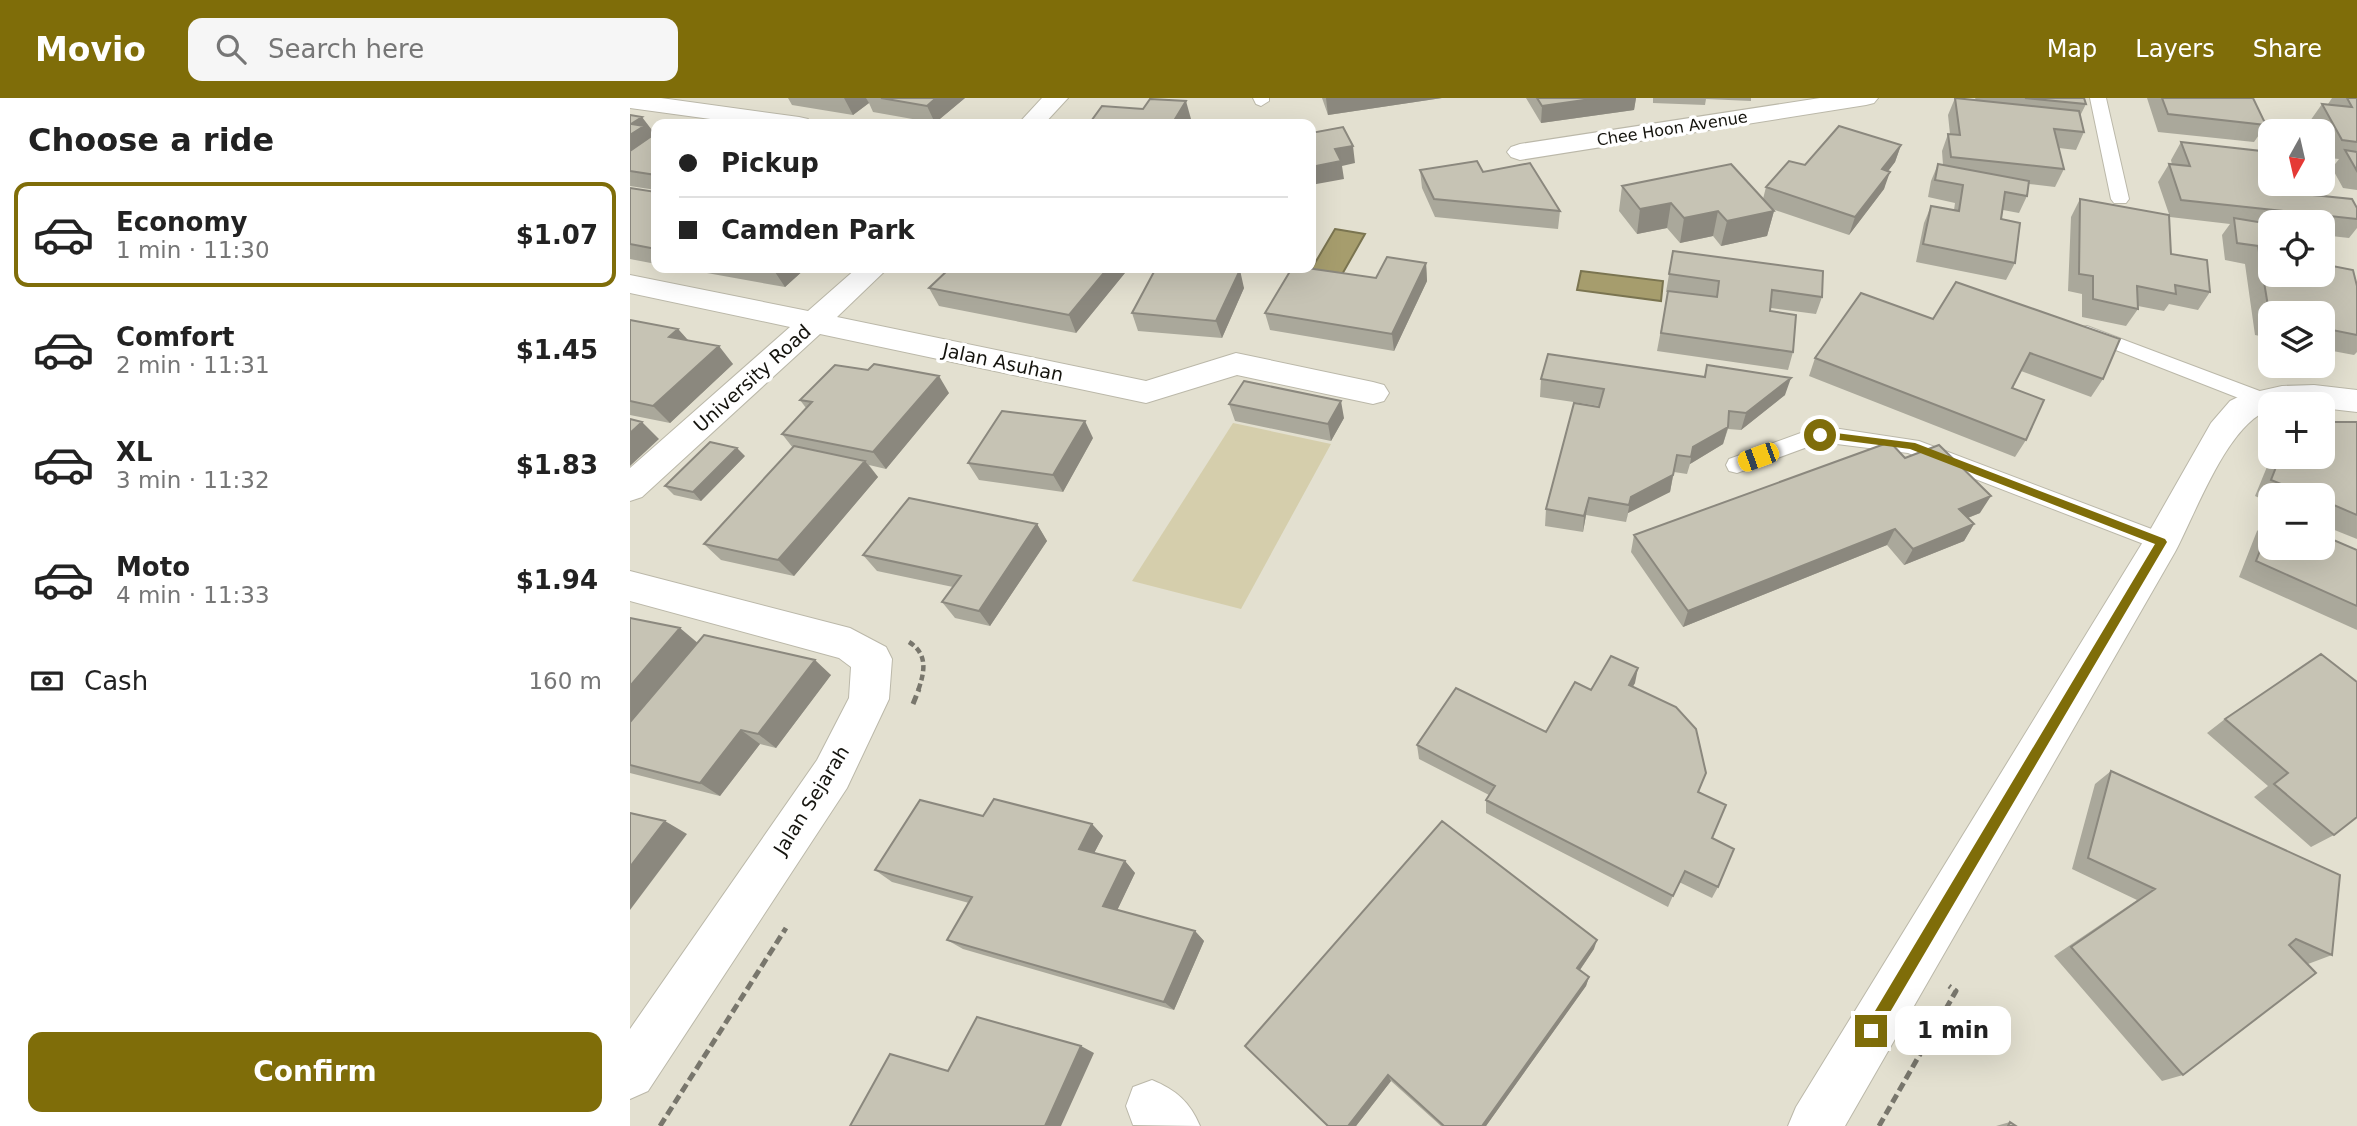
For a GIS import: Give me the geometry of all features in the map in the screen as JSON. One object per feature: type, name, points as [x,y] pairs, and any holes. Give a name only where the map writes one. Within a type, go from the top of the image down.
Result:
[{"type":"street","points":[[747,117],[774,98]]},
{"type":"street","points":[[1036,119],[1056,98]]},
{"type":"street","name":"Chee Hoon Avenue","points":[[1520,152],[1866,98]]},
{"type":"street","points":[[630,101],[762,119]]},
{"type":"street","name":"University Road","points":[[630,488],[868,273]]},
{"type":"street","name":"Jalan Asuhan","points":[[630,284],[1146,392],[1236,364],[1373,393]]},
{"type":"street","points":[[2335,400],[2357,401]]},
{"type":"street","points":[[1815,1126],[2162,542],[2215,443],[2240,410],[2258,404]]},
{"type":"street","name":"Jalan Sejarah","points":[[630,586],[850,645],[872,659],[869,699],[832,774],[630,1073]]},
{"type":"lane","points":[[2098,98],[2120,199]]},
{"type":"lane","points":[[2063,323],[2258,398]]},
{"type":"lane","points":[[1737,465],[1820,435],[1911,446],[2162,542]]},
{"type":"shaded area","points":[[1335,229],[1365,234],[1336,285],[1305,280],[1309,273],[1316,273],[1316,261]]},
{"type":"shaded area","points":[[1581,271],[1663,281],[1661,301],[1577,290]]},
{"type":"shaded area","points":[[1233,423],[1331,444],[1241,609],[1132,581]]},
{"type":"building","points":[[881,98],[936,98],[927,106]]},
{"type":"building","points":[[1537,98],[1598,98],[1542,106]]},
{"type":"building","points":[[1955,98],[2079,111],[2084,132],[2054,129],[2064,169],[1951,157],[1948,134],[1960,135]]},
{"type":"building","points":[[2025,98],[2084,98],[2086,104]]},
{"type":"building","points":[[2162,98],[2253,98],[2263,119],[2258,119],[2258,124],[2168,114]]},
{"type":"building","points":[[2347,98],[2357,98],[2357,142],[2342,140],[2335,127],[2335,119],[2330,119],[2322,104],[2352,107]]},
{"type":"building","points":[[1150,99],[1186,101],[1175,119],[1093,119],[1102,106],[1143,109]]},
{"type":"building","points":[[630,115],[642,117],[631,124],[644,126],[630,135]]},
{"type":"building","points":[[1839,126],[1901,145],[1882,169],[1890,172],[1855,217],[1766,187],[1789,161],[1805,165]]},
{"type":"building","points":[[1343,127],[1353,146],[1335,149],[1341,161],[1316,166],[1316,132]]},
{"type":"building","points":[[651,136],[651,174],[630,171],[630,151]]},
{"type":"building","points":[[2181,142],[2258,151],[2258,196],[2352,199],[2357,208],[2357,219],[2335,217],[2335,210],[2274,210],[2181,200],[2169,164],[2190,166]]},
{"type":"building","points":[[2345,150],[2357,152],[2357,171]]},
{"type":"building","points":[[1477,161],[1483,172],[1530,163],[1560,211],[1434,199],[1420,170]]},
{"type":"building","points":[[1731,164],[1774,211],[1727,221],[1718,211],[1684,218],[1671,203],[1640,209],[1622,186]]},
{"type":"building","points":[[1938,164],[2029,181],[2027,196],[2005,192],[2001,219],[2020,223],[2015,263],[1923,244],[1931,206],[1959,211],[1963,185],[1935,180]]},
{"type":"building","points":[[630,188],[651,191],[651,248],[630,244]]},
{"type":"building","points":[[2080,199],[2169,215],[2171,254],[2207,260],[2210,292],[2175,285],[2176,294],[2137,286],[2138,309],[2093,299],[2093,276],[2079,274]]},
{"type":"building","points":[[2234,218],[2258,222],[2258,246],[2237,243]]},
{"type":"building","points":[[1673,251],[1823,271],[1822,297],[1772,290],[1770,311],[1796,315],[1793,352],[1661,333],[1668,291],[1717,297],[1719,281],[1669,274]]},
{"type":"building","points":[[1387,257],[1426,263],[1392,334],[1265,313],[1289,273],[1316,273],[1316,269],[1376,278]]},
{"type":"building","points":[[2335,267],[2353,270],[2357,286],[2357,335],[2335,331],[2335,301],[2267,301],[2265,287],[2335,287]]},
{"type":"building","points":[[945,273],[1104,273],[1069,315],[929,288]]},
{"type":"building","points":[[1153,273],[1239,273],[1216,321],[1132,313]]},
{"type":"building","points":[[1956,282],[2120,339],[2103,379],[2030,353],[2012,388],[2044,400],[2026,440],[1815,358],[1861,293],[1933,319]]},
{"type":"building","points":[[630,320],[678,329],[669,337],[719,346],[653,406],[630,401]]},
{"type":"building","points":[[1548,354],[1705,377],[1707,365],[1791,378],[1746,413],[1729,411],[1728,427],[1693,447],[1691,457],[1677,455],[1673,475],[1631,497],[1629,505],[1589,498],[1584,516],[1546,509],[1574,403],[1599,407],[1604,389],[1541,379]]},
{"type":"building","points":[[874,364],[939,376],[873,452],[782,434],[812,402],[800,400],[835,365],[868,370]]},
{"type":"building","points":[[1244,381],[1341,401],[1328,424],[1229,404]]},
{"type":"building","points":[[1002,411],[1085,421],[1053,475],[968,463]]},
{"type":"building","points":[[630,419],[642,422],[630,433]]},
{"type":"building","points":[[2335,422],[2357,422],[2357,515],[2335,506],[2335,483],[2279,483],[2271,480],[2275,469],[2335,469]]},
{"type":"building","points":[[710,442],[737,448],[693,492],[665,486]]},
{"type":"building","points":[[1890,442],[1905,458],[1939,445],[1991,496],[1959,509],[1974,524],[1913,549],[1895,529],[1688,611],[1634,535]]},
{"type":"building","points":[[794,446],[865,461],[778,560],[704,544]]},
{"type":"building","points":[[909,498],[1037,524],[979,611],[942,602],[961,576],[863,555]]},
{"type":"building","points":[[2335,541],[2357,550],[2357,606],[2256,561],[2258,556],[2258,560],[2335,560]]},
{"type":"building","points":[[630,618],[680,628],[630,686]]},
{"type":"building","points":[[704,635],[815,660],[758,734],[741,730],[700,783],[630,765],[630,722]]},
{"type":"building","points":[[2321,654],[2357,682],[2357,817],[2334,835],[2274,784],[2288,773],[2225,719]]},
{"type":"building","points":[[1611,656],[1638,668],[1629,685],[1676,707],[1696,729],[1706,773],[1698,792],[1726,805],[1712,838],[1734,849],[1718,887],[1685,871],[1673,896],[1486,800],[1495,786],[1417,745],[1456,688],[1546,732],[1575,682],[1591,690]]},
{"type":"building","points":[[2111,771],[2340,875],[2332,955],[2296,939],[2289,945],[2316,973],[2183,1075],[2071,947],[2155,889],[2088,858]]},
{"type":"building","points":[[994,799],[1092,824],[1079,849],[1125,861],[1103,906],[1195,931],[1164,1002],[947,940],[972,897],[875,870],[920,800],[983,816]]},
{"type":"building","points":[[630,813],[665,821],[630,867]]},
{"type":"building","points":[[1442,821],[1597,940],[1577,968],[1589,977],[1482,1126],[1444,1126],[1388,1075],[1348,1126],[1328,1126],[1245,1046]]},
{"type":"building","points":[[977,1017],[1081,1046],[1045,1126],[850,1126],[890,1054],[948,1071]]},
{"type":"route","points":[[1820,435],[1911,446],[2162,542],[1871,1031]]}]
